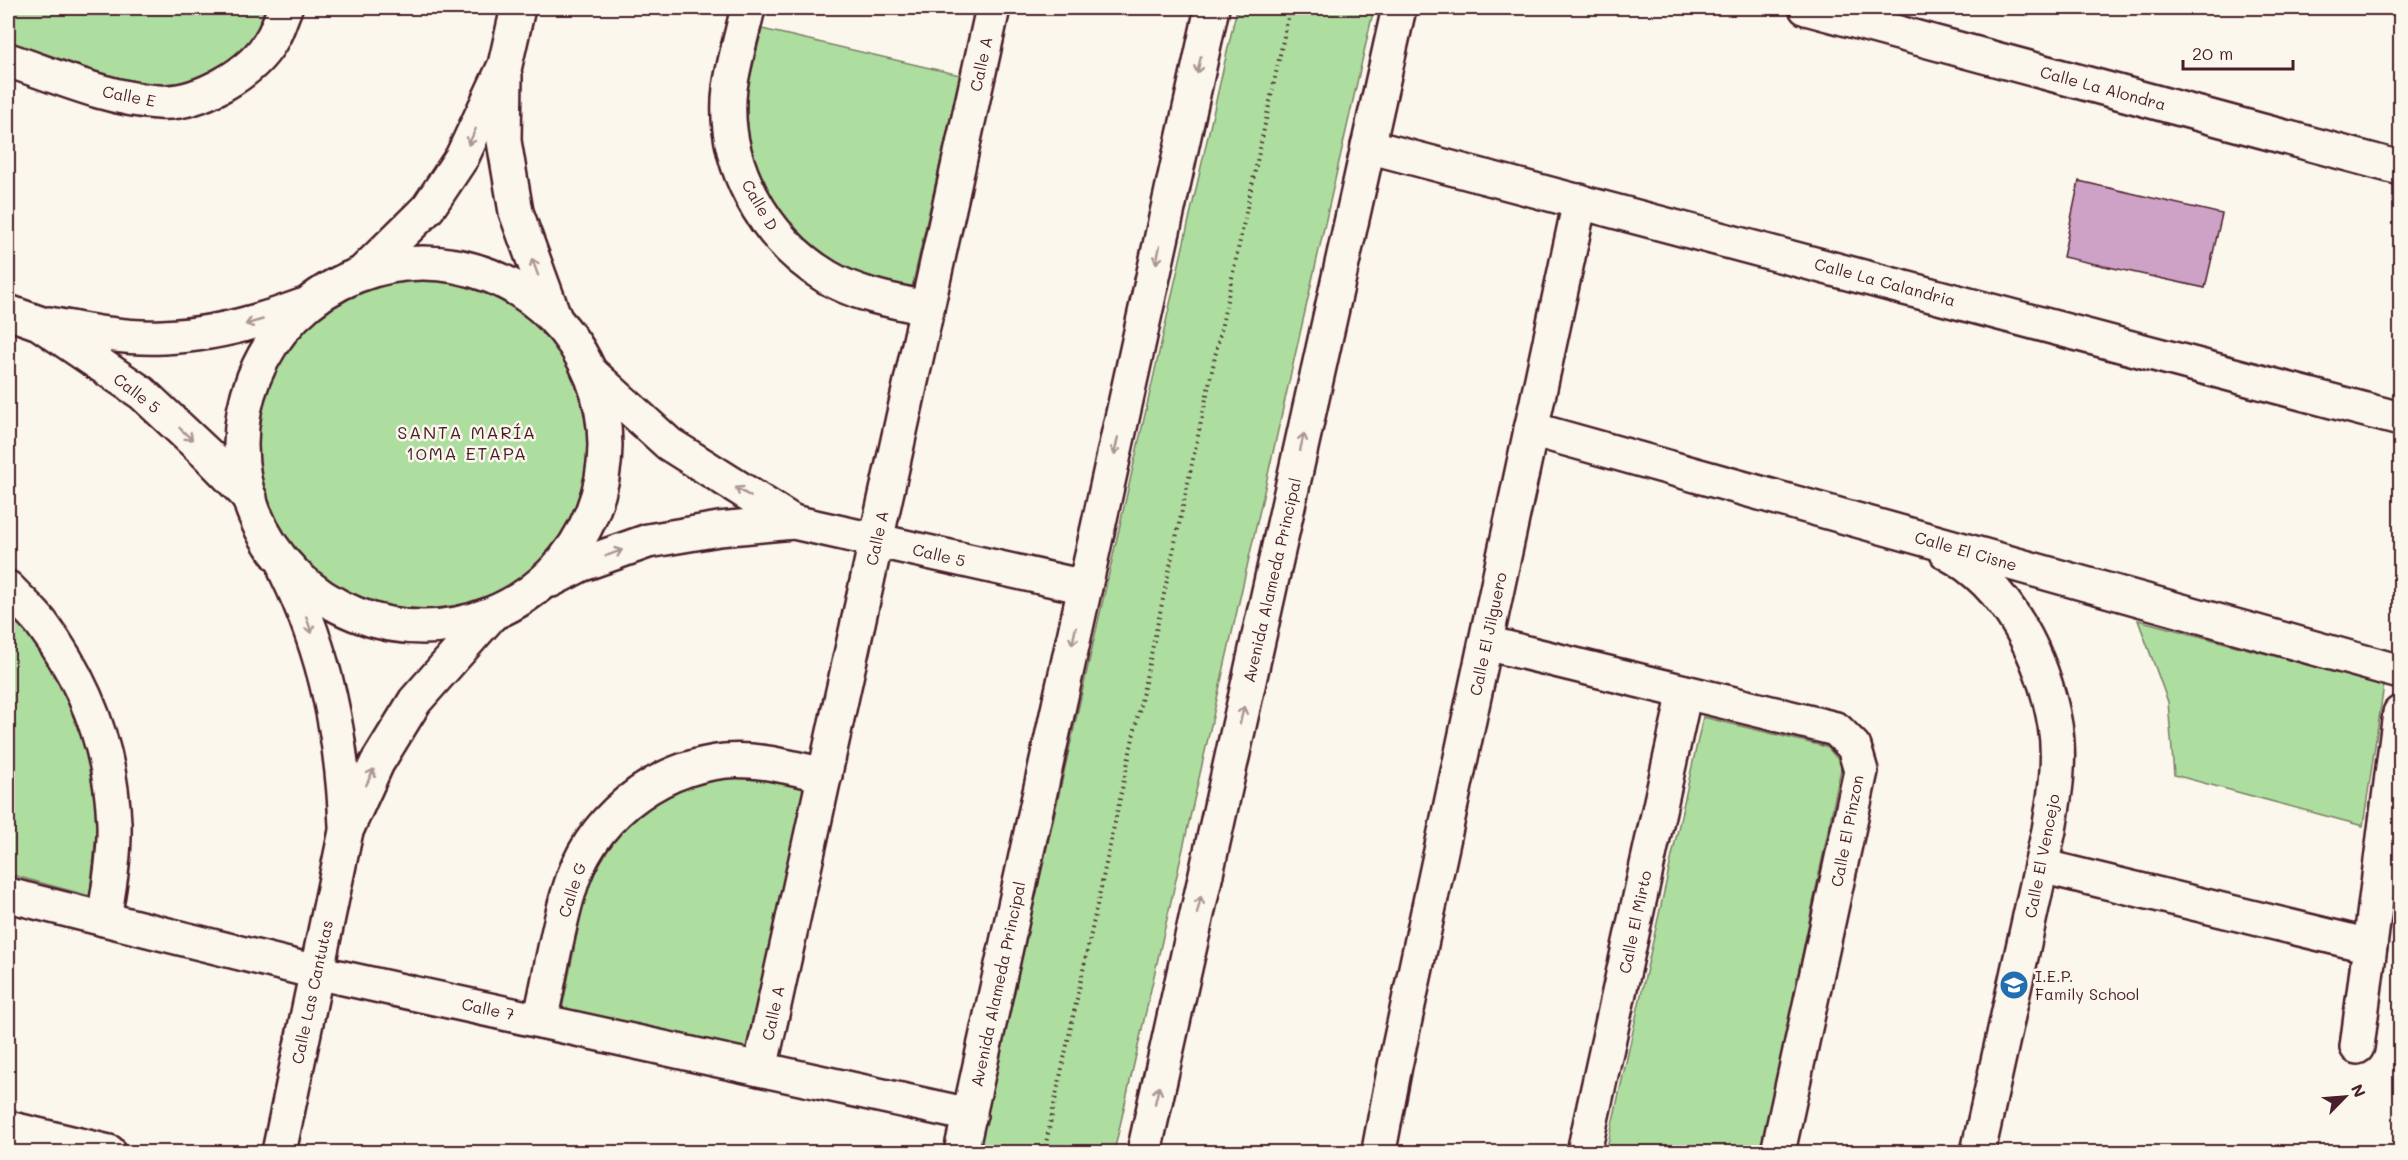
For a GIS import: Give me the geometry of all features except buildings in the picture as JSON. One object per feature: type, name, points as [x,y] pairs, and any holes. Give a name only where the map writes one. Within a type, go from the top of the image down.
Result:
[{"type":"street","name":"Calle E","points":[[8,60],[115,95],[160,103],[204,95],[243,73],[272,39],[285,8]]},
{"type":"street","points":[[518,8],[505,65],[504,141],[516,212],[556,322]]},
{"type":"street","name":"Calle D","points":[[748,8],[730,89],[731,121],[735,152],[744,182],[759,210],[778,237],[793,252],[828,278],[858,292],[927,308]]},
{"type":"street","name":"Calle A","points":[[760,1069],[993,8]]},
{"type":"street","name":"Avenida Alameda Principal","points":[[962,1152],[1212,8]]},
{"type":"street","name":"Avenida Alameda Principal","points":[[1144,1152],[1399,8]]},
{"type":"street","name":"Calle La Alondra","points":[[1806,8],[2400,168]]},
{"type":"street","points":[[362,273],[385,252],[434,199],[462,157],[505,65]]},
{"type":"street","name":"Calle La Calandria","points":[[1368,146],[2400,419]]},
{"type":"street","name":"Calle El Jilguero","points":[[1380,1150],[1395,1066],[1580,201]]},
{"type":"street","points":[[421,262],[451,265],[480,272],[509,284],[534,301],[556,322],[575,345],[589,371],[599,399],[604,428],[605,457],[592,514],[579,540],[562,564],[541,585],[518,602],[491,615],[462,623],[433,627],[403,626],[374,620],[345,610],[320,595],[277,553],[261,527],[250,498],[243,468],[241,437],[245,406],[268,349],[286,324],[309,303],[334,285],[362,273],[421,262]]},
{"type":"street","points":[[39,322],[101,333],[162,338],[223,331],[309,303]]},
{"type":"street","name":"Calle 5","points":[[8,312],[39,322],[142,393],[250,498]]},
{"type":"street","name":"Calle 5","points":[[589,371],[669,444],[793,522]]},
{"type":"street","name":"Calle El Cisne","points":[[1531,429],[2400,672]]},
{"type":"street","name":"Calle 5","points":[[541,585],[580,565],[648,541],[719,529],[793,522],[1085,587]]},
{"type":"street","name":"Calle El Vencejo","points":[[1918,537],[1965,562],[1997,596],[2023,631],[2043,675],[2055,727],[2057,779],[2049,830],[1978,1152]]},
{"type":"street","name":"Calle Las Cantutas","points":[[277,553],[303,606],[330,692],[344,782],[346,831]]},
{"type":"street","points":[[8,588],[41,623],[72,668],[95,718],[108,771],[114,825],[104,919]]},
{"type":"street","name":"Calle Las Cantutas","points":[[279,1152],[346,831],[377,763],[415,701],[491,615]]},
{"type":"street","name":"Calle El Pinzon","points":[[1486,643],[1836,729],[1854,747],[1861,771],[1778,1152]]},
{"type":"street","name":"Calle El Mirto","points":[[1584,1152],[1685,692]]},
{"type":"street","points":[[2357,1047],[2400,713]]},
{"type":"street","name":"Calle G","points":[[540,1021],[569,890],[580,861],[590,844],[616,812],[640,792],[666,777],[696,766],[726,761],[756,761],[825,775]]},
{"type":"street","points":[[2041,866],[2370,946]]},
{"type":"street","name":"Calle 7","points":[[8,895],[316,972],[970,1115]]},
{"type":"street","points":[[8,1128],[109,1152]]},
{"type":"path","points":[[1044,1152],[1290,8]]},
{"type":"green space","points":[[8,8],[266,8],[262,21],[249,42],[225,66],[188,82],[140,86],[8,44]]},
{"type":"green space","points":[[1237,8],[1374,8],[1114,1152],[978,1152]]},
{"type":"green space","points":[[762,29],[960,75],[911,292],[857,279],[818,252],[775,211],[751,155],[745,99]]},
{"type":"green space","points":[[422,280],[454,283],[485,293],[513,308],[538,329],[559,354],[574,382],[584,413],[587,445],[584,477],[574,508],[559,536],[538,561],[513,582],[485,597],[454,607],[422,610],[390,607],[359,597],[331,582],[306,561],[285,536],[270,508],[260,477],[257,445],[260,413],[270,382],[285,354],[306,329],[331,308],[359,293],[390,283]]},
{"type":"green space","points":[[8,610],[22,623],[58,680],[85,745],[98,812],[90,896],[8,874]]},
{"type":"green space","points":[[2138,620],[2384,685],[2363,826],[2174,775],[2168,702]]},
{"type":"green space","points":[[1703,717],[1827,747],[1842,764],[1761,1152],[1606,1152]]},
{"type":"green space","points":[[764,777],[806,789],[746,1050],[562,1009],[584,899],[601,851],[632,821],[666,794],[714,779]]},
{"type":"place","name":"I.E.P. Family School","points":[[2014,985]]},
{"type":"district","name":"SANTA MARÍA 10MA ETAPA","points":[[467,443]]}]
